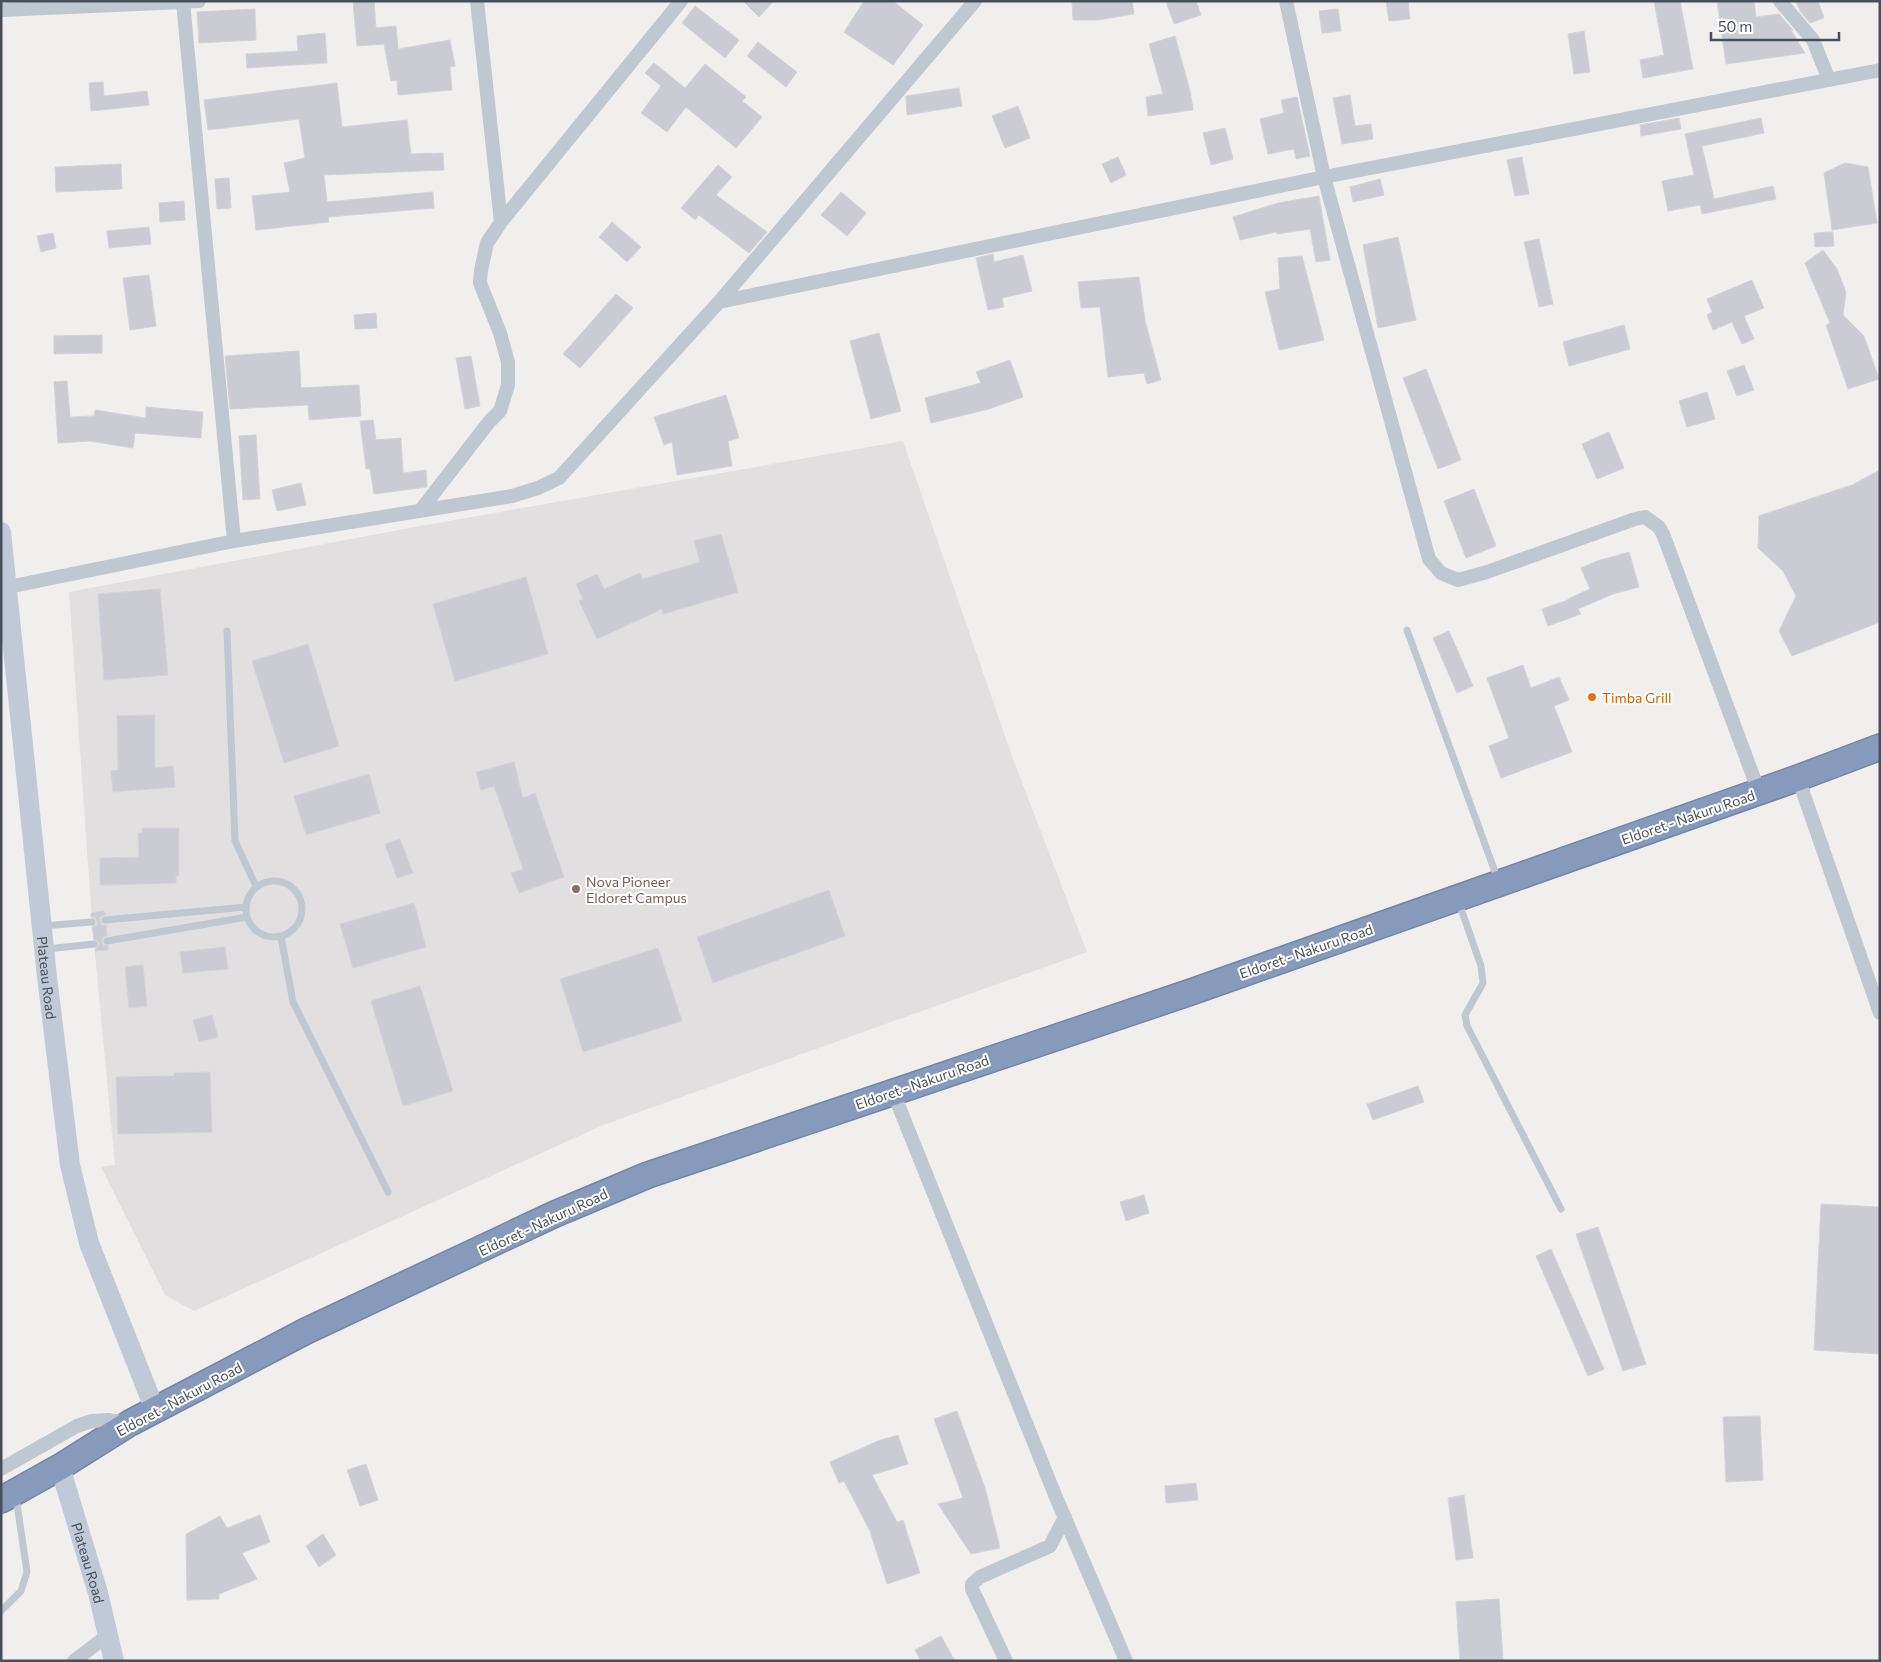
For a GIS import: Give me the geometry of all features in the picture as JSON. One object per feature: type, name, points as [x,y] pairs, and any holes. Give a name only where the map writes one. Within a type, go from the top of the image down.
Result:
[{"type":"highway","name":"Eldoret - Nakuru Road","points":[[8,1496],[60,1467],[130,1423],[314,1328],[555,1214],[648,1176],[1191,992],[1759,792],[1880,747]]},
{"type":"street","points":[[1,10],[198,1]]},
{"type":"street","points":[[477,1],[501,222]]},
{"type":"street","points":[[420,511],[489,422],[500,411],[508,385],[508,362],[500,332],[480,283],[487,243],[501,222],[681,1]]},
{"type":"street","points":[[8,587],[234,541],[512,496],[538,488],[559,478],[719,302],[975,1]]},
{"type":"street","points":[[1286,1],[1324,177],[1429,559],[1441,574],[1458,580],[1488,572],[1635,519],[1645,517],[1653,522],[1664,534],[1759,792]]},
{"type":"street","points":[[1780,1],[1812,40],[1829,80]]},
{"type":"street","points":[[183,2],[234,541]]},
{"type":"street","points":[[719,302],[1324,177],[1880,70]]},
{"type":"street","name":"Plateau Road","points":[[1,532],[60,1094],[70,1165],[88,1243],[155,1410]]},
{"type":"street","points":[[1798,778],[1880,1013]]},
{"type":"street","points":[[893,1092],[1065,1517],[1126,1661]]},
{"type":"street","points":[[1,1469],[77,1426],[92,1421],[108,1420],[130,1423]]},
{"type":"street","name":"Plateau Road","points":[[60,1467],[98,1592],[114,1661]]},
{"type":"street","points":[[1006,1661],[972,1588],[972,1584],[980,1577],[1050,1546],[1065,1517]]},
{"type":"street","points":[[74,1661],[108,1635]]},
{"type":"lane","points":[[1407,630],[1499,883]]},
{"type":"lane","points":[[227,631],[235,840],[256,886]]},
{"type":"lane","points":[[279,880],[296,890],[301,899],[303,909],[296,927],[281,937],[271,937],[253,928],[247,917],[246,907],[250,893],[256,886],[265,881],[279,880]]},
{"type":"lane","points":[[1457,898],[1481,966],[1483,983],[1465,1015],[1467,1026],[1561,1209]]},
{"type":"lane","points":[[105,920],[246,907]]},
{"type":"lane","points":[[108,941],[247,917]]},
{"type":"lane","points":[[42,926],[92,922]]},
{"type":"lane","points":[[281,937],[293,1002],[388,1192]]},
{"type":"lane","points":[[45,949],[94,944]]},
{"type":"lane","points":[[1,1611],[20,1591],[26,1572],[8,1496]]},
{"type":"shaded area","name":"Nova Pioneer Eldoret Campus","points":[[903,441],[1013,759],[1087,952],[603,1125],[194,1311],[165,1295],[101,1167],[115,1165],[92,922],[69,592],[420,526]]},
{"type":"building","points":[[374,1],[376,28],[396,26],[398,49],[450,40],[455,66],[450,67],[452,90],[398,95],[397,80],[391,81],[384,44],[357,46],[353,2]]},
{"type":"building","points":[[743,1],[774,1],[759,17]]},
{"type":"building","points":[[864,1],[893,1],[923,25],[893,65],[844,32]]},
{"type":"building","points":[[1072,1],[1132,1],[1134,14],[1098,20],[1073,20]]},
{"type":"building","points":[[1166,1],[1196,1],[1201,15],[1174,24]]},
{"type":"building","points":[[1386,1],[1408,1],[1410,19],[1389,21]]},
{"type":"building","points":[[1654,1],[1680,1],[1693,69],[1643,78],[1640,60],[1664,55]]},
{"type":"building","points":[[1717,1],[1754,1],[1756,17],[1779,14],[1793,30],[1791,30],[1805,53],[1726,64]]},
{"type":"building","points":[[1796,1],[1818,1],[1824,18],[1810,23],[1800,11]]},
{"type":"building","points":[[695,6],[739,40],[725,58],[682,23]]},
{"type":"building","points":[[255,9],[256,40],[199,43],[197,12]]},
{"type":"building","points":[[1338,9],[1341,31],[1322,33],[1319,11]]},
{"type":"building","points":[[1584,31],[1590,72],[1574,74],[1568,34]]},
{"type":"building","points":[[325,33],[327,63],[247,68],[246,54],[298,51],[297,36]]},
{"type":"building","points":[[1175,36],[1190,91],[1193,110],[1148,116],[1146,97],[1163,94],[1149,44]]},
{"type":"building","points":[[758,42],[797,72],[786,87],[747,56]]},
{"type":"building","points":[[654,63],[685,88],[705,64],[746,97],[742,101],[762,117],[736,148],[686,107],[667,132],[641,113],[661,86],[645,73]]},
{"type":"building","points":[[103,82],[104,96],[147,91],[149,105],[91,111],[89,83]]},
{"type":"building","points":[[337,83],[342,127],[407,120],[411,154],[443,153],[444,170],[324,175],[327,202],[433,192],[434,208],[328,217],[329,222],[256,230],[252,196],[290,192],[284,163],[305,158],[299,119],[208,130],[204,100]]},
{"type":"building","points":[[959,88],[962,106],[907,115],[906,96]]},
{"type":"building","points":[[1350,95],[1355,126],[1371,124],[1373,139],[1342,144],[1333,98]]},
{"type":"building","points":[[1297,97],[1310,156],[1296,159],[1294,149],[1268,154],[1260,119],[1284,113],[1281,100]]},
{"type":"building","points":[[1018,106],[1030,138],[1005,148],[992,116]]},
{"type":"building","points":[[1679,118],[1681,129],[1641,136],[1640,125]]},
{"type":"building","points":[[1761,118],[1764,133],[1702,146],[1714,199],[1773,186],[1776,199],[1702,214],[1700,205],[1668,211],[1662,181],[1694,175],[1685,134]]},
{"type":"building","points":[[1225,128],[1233,159],[1211,165],[1203,133]]},
{"type":"building","points":[[1118,157],[1126,175],[1111,183],[1102,164]]},
{"type":"building","points":[[1522,157],[1529,194],[1515,196],[1507,160]]},
{"type":"building","points":[[1845,163],[1868,167],[1877,223],[1832,230],[1824,173]]},
{"type":"building","points":[[121,164],[122,189],[56,192],[55,167]]},
{"type":"building","points":[[718,165],[732,177],[716,195],[767,232],[749,253],[699,215],[695,220],[681,208]]},
{"type":"building","points":[[229,178],[231,208],[217,209],[215,179]]},
{"type":"building","points":[[1380,179],[1384,195],[1353,202],[1350,187]]},
{"type":"building","points":[[841,192],[866,213],[847,236],[821,215]]},
{"type":"building","points":[[1319,196],[1330,260],[1316,262],[1310,229],[1277,234],[1276,232],[1240,240],[1233,217],[1278,203]]},
{"type":"building","points":[[184,201],[185,220],[160,222],[159,203]]},
{"type":"building","points":[[612,222],[641,247],[627,262],[599,237]]},
{"type":"building","points":[[149,227],[151,244],[109,248],[107,231]]},
{"type":"building","points":[[1833,232],[1834,246],[1815,247],[1814,233]]},
{"type":"building","points":[[53,233],[56,248],[41,252],[37,236]]},
{"type":"building","points":[[1398,237],[1416,320],[1378,328],[1363,245]]},
{"type":"building","points":[[1539,239],[1553,304],[1539,307],[1524,242]]},
{"type":"building","points":[[1823,250],[1837,269],[1846,292],[1843,315],[1864,336],[1879,379],[1848,389],[1826,325],[1830,323],[1805,263]]},
{"type":"building","points":[[993,254],[994,262],[1023,255],[1032,291],[1002,298],[1004,307],[988,310],[976,258]]},
{"type":"building","points":[[1302,256],[1324,340],[1279,350],[1265,292],[1280,289],[1278,258]]},
{"type":"building","points":[[149,275],[156,326],[130,330],[123,278]]},
{"type":"building","points":[[1139,277],[1145,321],[1161,380],[1147,384],[1144,373],[1108,377],[1100,307],[1081,308],[1078,282]]},
{"type":"building","points":[[1752,280],[1764,308],[1744,316],[1754,339],[1742,344],[1732,322],[1713,330],[1707,315],[1712,312],[1707,299]]},
{"type":"building","points":[[616,294],[633,308],[580,368],[563,354]]},
{"type":"building","points":[[376,313],[377,328],[355,329],[354,315]]},
{"type":"building","points":[[1624,325],[1630,349],[1569,366],[1563,342]]},
{"type":"building","points":[[879,333],[901,411],[871,419],[850,341]]},
{"type":"building","points":[[102,335],[102,353],[54,354],[54,336]]},
{"type":"building","points":[[299,351],[301,388],[359,385],[361,416],[309,420],[308,405],[230,409],[225,356]]},
{"type":"building","points":[[471,356],[480,406],[465,409],[456,358]]},
{"type":"building","points":[[1010,360],[1023,397],[989,409],[931,423],[925,398],[981,383],[976,372]]},
{"type":"building","points":[[1744,365],[1754,390],[1737,396],[1727,371]]},
{"type":"building","points":[[1426,369],[1461,460],[1438,469],[1403,378]]},
{"type":"building","points":[[67,381],[70,417],[94,416],[95,410],[146,418],[146,407],[203,412],[201,438],[135,433],[133,448],[90,441],[58,443],[54,382]]},
{"type":"building","points":[[1707,392],[1715,419],[1687,427],[1679,401]]},
{"type":"building","points":[[726,395],[739,438],[728,441],[732,466],[677,475],[672,442],[664,445],[654,417]]},
{"type":"building","points":[[373,420],[376,440],[401,438],[403,473],[426,470],[427,487],[374,494],[370,469],[366,469],[360,421]]},
{"type":"building","points":[[1609,432],[1624,468],[1597,479],[1582,444]]},
{"type":"building","points":[[256,435],[260,499],[243,500],[239,436]]},
{"type":"building","points":[[1880,470],[1880,622],[1792,656],[1779,631],[1796,596],[1783,571],[1758,548],[1759,516],[1852,485]]},
{"type":"building","points":[[301,483],[306,505],[277,511],[272,490]]},
{"type":"building","points":[[1474,489],[1496,546],[1466,558],[1444,501]]},
{"type":"building","points":[[721,534],[738,592],[663,614],[662,609],[597,639],[579,601],[583,599],[576,584],[597,574],[604,589],[640,573],[642,579],[700,562],[694,541]]},
{"type":"building","points":[[1629,552],[1639,587],[1613,594],[1578,609],[1581,614],[1548,626],[1542,609],[1568,600],[1590,589],[1581,568],[1597,561]]},
{"type":"building","points":[[526,577],[548,654],[455,681],[433,604]]},
{"type":"building","points":[[160,589],[168,675],[104,680],[98,594]]},
{"type":"building","points":[[1449,631],[1473,686],[1457,693],[1433,638]]},
{"type":"building","points":[[308,644],[339,746],[284,763],[252,661]]},
{"type":"building","points":[[1523,665],[1531,688],[1559,677],[1569,700],[1554,706],[1572,752],[1501,778],[1489,746],[1509,738],[1487,678]]},
{"type":"building","points":[[155,715],[155,768],[173,766],[175,787],[113,792],[111,771],[118,770],[117,716]]},
{"type":"building","points":[[514,762],[523,798],[535,793],[564,877],[519,893],[511,873],[523,869],[494,786],[481,790],[476,772]]},
{"type":"building","points":[[369,774],[380,813],[306,835],[294,796]]},
{"type":"building","points":[[142,828],[179,828],[179,876],[176,876],[176,883],[100,885],[100,858],[139,857],[138,833],[142,833]]},
{"type":"building","points":[[400,839],[413,873],[397,878],[385,844]]},
{"type":"building","points":[[829,890],[845,936],[713,983],[697,937]]},
{"type":"building","points":[[414,903],[426,947],[353,968],[340,924]]},
{"type":"building","points":[[104,911],[105,915],[100,917],[100,921],[102,925],[106,925],[107,936],[103,937],[102,941],[103,945],[108,946],[108,950],[95,951],[99,944],[94,939],[92,927],[97,925],[97,921],[95,917],[91,917],[91,913]]},
{"type":"building","points":[[225,947],[228,969],[183,973],[180,952]]},
{"type":"building","points":[[658,948],[682,1021],[583,1052],[560,979]]},
{"type":"building","points":[[143,965],[147,1006],[129,1008],[125,967]]},
{"type":"building","points":[[420,986],[453,1091],[403,1106],[371,1001]]},
{"type":"building","points":[[212,1015],[218,1037],[199,1042],[193,1020]]},
{"type":"building","points":[[210,1072],[212,1132],[118,1134],[116,1077],[174,1076],[174,1073]]},
{"type":"building","points":[[1418,1086],[1424,1102],[1373,1120],[1367,1104]]},
{"type":"building","points":[[1144,1195],[1149,1213],[1126,1221],[1120,1202]]},
{"type":"building","points":[[1821,1204],[1880,1207],[1880,1354],[1814,1350]]},
{"type":"building","points":[[1598,1227],[1646,1364],[1623,1371],[1576,1234]]},
{"type":"building","points":[[1551,1249],[1604,1369],[1588,1376],[1536,1256]]},
{"type":"building","points":[[957,1411],[985,1488],[1000,1548],[971,1554],[938,1504],[963,1498],[934,1419]]},
{"type":"building","points":[[1760,1416],[1763,1480],[1726,1482],[1723,1417]]},
{"type":"building","points":[[898,1435],[908,1464],[872,1475],[897,1522],[903,1520],[920,1573],[887,1584],[870,1531],[844,1481],[839,1483],[830,1462],[878,1441]]},
{"type":"building","points":[[366,1464],[378,1500],[360,1506],[347,1470]]},
{"type":"building","points":[[1196,1483],[1198,1500],[1166,1503],[1165,1486]]},
{"type":"building","points":[[1464,1495],[1473,1558],[1456,1560],[1448,1498]]},
{"type":"building","points":[[260,1515],[270,1542],[242,1553],[257,1579],[219,1594],[219,1599],[187,1600],[186,1534],[220,1516],[227,1528]]},
{"type":"building","points":[[323,1534],[336,1555],[319,1567],[306,1546]]},
{"type":"building","points":[[1499,1599],[1503,1661],[1460,1661],[1456,1602]]},
{"type":"building","points":[[941,1636],[955,1661],[921,1661],[915,1650]]},
{"type":"place","name":"Timba Grill","points":[[1592,697]]},
{"type":"place","name":"Nova Pioneer Eldoret Campus","points":[[576,889]]}]
